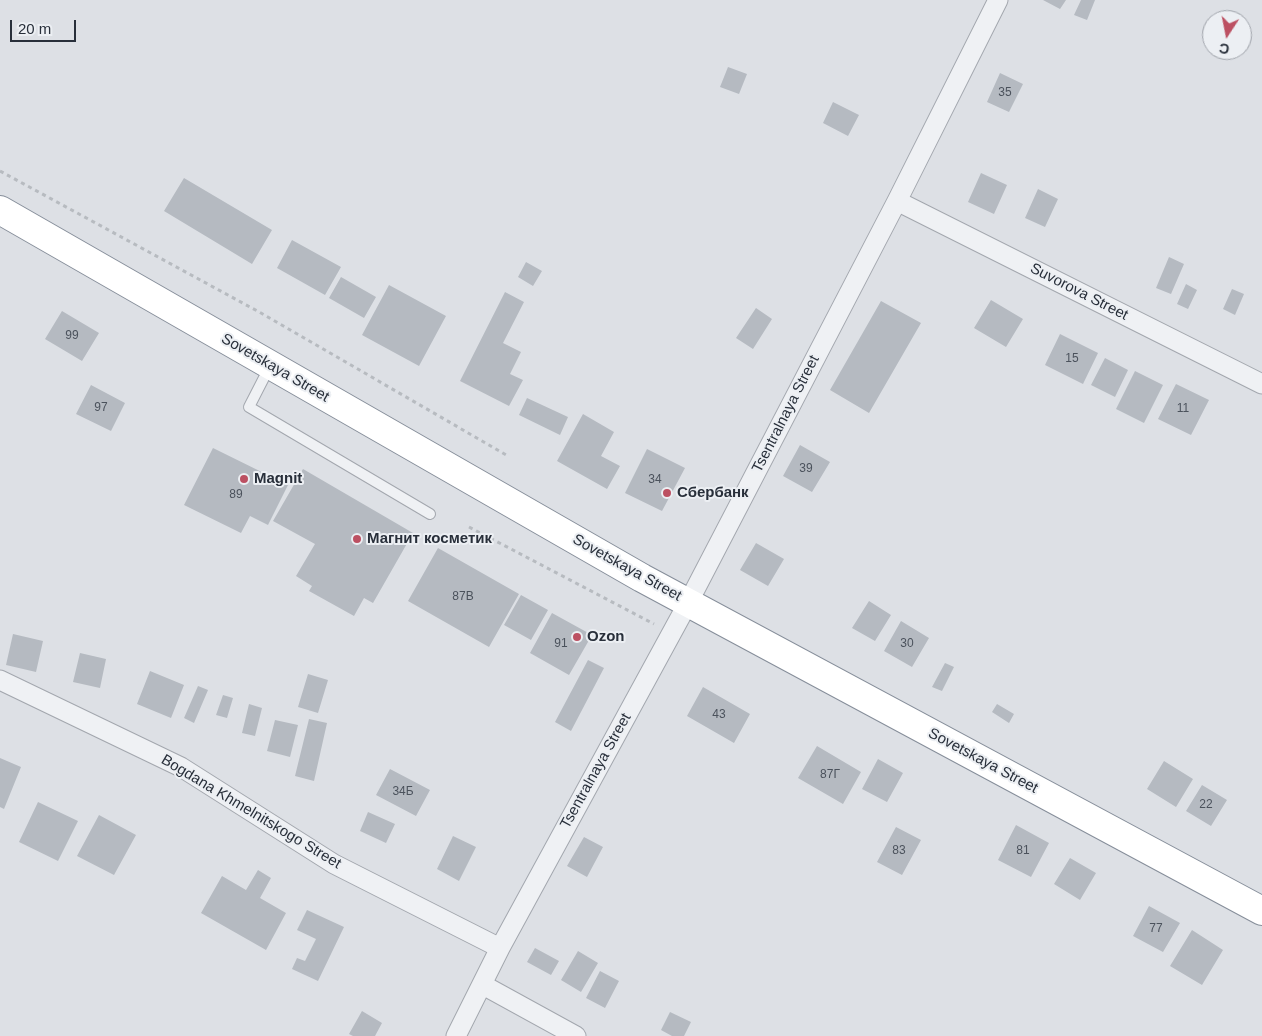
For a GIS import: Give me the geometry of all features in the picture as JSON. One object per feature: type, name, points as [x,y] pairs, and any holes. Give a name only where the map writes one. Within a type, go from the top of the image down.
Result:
[{"type":"highway","name":"Sovetskaya Street","points":[[0,210],[688,603],[1262,912]]},
{"type":"street","name":"Tsentralnaya Street","points":[[456,1036],[500,948],[688,603],[897,201],[998,0]]},
{"type":"street","name":"Suvorova Street","points":[[897,201],[1262,384]]},
{"type":"street","name":"Bogdana Khmelnitskogo Street","points":[[0,680],[181,767],[334,864],[500,948]]},
{"type":"street","points":[[483,985],[576,1036]]},
{"type":"lane","points":[[270,365],[250,407],[430,514]]},
{"type":"path","points":[[0,171],[261,313],[508,456]]},
{"type":"path","points":[[469,527],[671,633]]},
{"type":"building","points":[[1043,0],[1066,0],[1060,9]]},
{"type":"building","points":[[1081,0],[1095,0],[1087,20],[1074,15]]},
{"type":"building","points":[[728,67],[747,74],[739,94],[720,87]]},
{"type":"building","points":[[1000,73],[1023,84],[1009,112],[987,102]]},
{"type":"building","points":[[833,102],[859,115],[848,136],[823,123]]},
{"type":"building","points":[[981,173],[1007,185],[994,214],[968,202]]},
{"type":"building","points":[[184,178],[272,230],[252,264],[164,211]]},
{"type":"building","points":[[1038,189],[1058,199],[1045,227],[1025,218]]},
{"type":"building","points":[[292,240],[341,267],[325,295],[277,268]]},
{"type":"building","points":[[1169,257],[1184,264],[1171,294],[1156,288]]},
{"type":"building","points":[[526,262],[542,271],[533,286],[518,277]]},
{"type":"building","points":[[341,277],[376,297],[364,318],[329,298]]},
{"type":"building","points":[[1186,284],[1197,290],[1188,309],[1177,304]]},
{"type":"building","points":[[389,285],[446,316],[419,366],[362,335]]},
{"type":"building","points":[[1232,289],[1244,294],[1235,315],[1223,309]]},
{"type":"building","points":[[505,292],[524,302],[503,343],[521,352],[510,374],[523,380],[509,406],[460,381]]},
{"type":"building","points":[[991,300],[1023,319],[1006,347],[974,328]]},
{"type":"building","points":[[881,301],[921,323],[869,413],[830,390]]},
{"type":"building","points":[[756,308],[772,319],[753,349],[736,338]]},
{"type":"building","points":[[62,311],[99,333],[82,361],[45,339]]},
{"type":"building","points":[[1060,334],[1098,353],[1083,384],[1045,365]]},
{"type":"building","points":[[1105,358],[1128,370],[1115,397],[1091,385]]},
{"type":"building","points":[[1135,371],[1163,385],[1144,423],[1116,409]]},
{"type":"building","points":[[1176,384],[1209,400],[1191,435],[1158,419]]},
{"type":"building","points":[[91,385],[125,403],[111,431],[76,414]]},
{"type":"building","points":[[527,398],[568,417],[560,435],[519,415]]},
{"type":"building","points":[[583,414],[614,432],[601,456],[620,466],[607,489],[557,461]]},
{"type":"building","points":[[800,445],[830,462],[812,492],[783,476]]},
{"type":"building","points":[[213,448],[288,485],[268,525],[250,516],[241,533],[184,505]]},
{"type":"building","points":[[647,449],[685,468],[662,511],[625,493]]},
{"type":"building","name":"Магнит косметик","points":[[303,469],[413,533],[373,603],[364,598],[354,616],[309,591],[312,586],[296,576],[315,544],[273,521]]},
{"type":"building","points":[[756,543],[784,559],[768,586],[740,570]]},
{"type":"building","points":[[438,548],[519,594],[489,647],[408,601]]},
{"type":"building","points":[[521,595],[548,610],[531,640],[504,625]]},
{"type":"building","points":[[869,601],[891,615],[875,641],[852,628]]},
{"type":"building","points":[[552,613],[592,635],[569,675],[530,653]]},
{"type":"building","points":[[901,621],[929,638],[912,667],[884,651]]},
{"type":"building","points":[[13,634],[43,641],[36,672],[6,665]]},
{"type":"building","points":[[80,653],[106,659],[100,688],[73,682]]},
{"type":"building","points":[[588,660],[604,668],[571,731],[555,722]]},
{"type":"building","points":[[945,663],[954,667],[942,691],[932,687]]},
{"type":"building","points":[[150,671],[184,685],[171,718],[137,704]]},
{"type":"building","points":[[308,674],[328,680],[318,713],[298,707]]},
{"type":"building","points":[[198,686],[208,690],[194,723],[184,718]]},
{"type":"building","points":[[703,687],[750,714],[734,743],[687,716]]},
{"type":"building","points":[[223,695],[233,698],[227,718],[216,715]]},
{"type":"building","points":[[249,704],[262,708],[255,736],[242,733]]},
{"type":"building","points":[[997,704],[1014,714],[1009,723],[992,712]]},
{"type":"building","points":[[309,719],[327,723],[314,781],[295,776]]},
{"type":"building","points":[[275,720],[298,725],[290,757],[267,751]]},
{"type":"building","points":[[817,746],[861,772],[843,804],[798,778]]},
{"type":"building","points":[[0,758],[21,767],[4,809],[0,807]]},
{"type":"building","points":[[878,759],[903,773],[887,802],[862,789]]},
{"type":"building","points":[[1164,761],[1193,779],[1176,807],[1147,789]]},
{"type":"building","points":[[390,769],[430,790],[416,816],[376,795]]},
{"type":"building","points":[[1202,785],[1227,800],[1211,826],[1186,811]]},
{"type":"building","points":[[38,802],[78,821],[58,861],[19,842]]},
{"type":"building","points":[[368,812],[395,824],[386,843],[360,831]]},
{"type":"building","points":[[99,815],[136,835],[114,875],[77,856]]},
{"type":"building","points":[[1016,825],[1049,843],[1031,877],[998,860]]},
{"type":"building","points":[[896,827],[921,840],[902,875],[877,862]]},
{"type":"building","points":[[453,836],[476,847],[459,881],[437,869]]},
{"type":"building","points":[[584,837],[603,847],[587,877],[567,866]]},
{"type":"building","points":[[1070,858],[1096,873],[1080,900],[1054,884]]},
{"type":"building","points":[[258,870],[271,878],[260,898],[286,913],[266,950],[201,913],[222,876],[246,890]]},
{"type":"building","points":[[1149,906],[1180,923],[1163,952],[1133,936]]},
{"type":"building","points":[[307,910],[344,927],[318,981],[292,969],[297,958],[305,961],[316,939],[297,930]]},
{"type":"building","points":[[1192,930],[1223,950],[1202,985],[1170,966]]},
{"type":"building","points":[[535,948],[559,961],[551,975],[527,962]]},
{"type":"building","points":[[578,951],[598,963],[581,992],[561,980]]},
{"type":"building","points":[[600,971],[619,981],[605,1008],[586,998]]},
{"type":"building","points":[[362,1011],[382,1023],[375,1036],[353,1036],[349,1034]]},
{"type":"building","points":[[670,1012],[691,1022],[684,1036],[672,1036],[661,1030]]},
{"type":"place","name":"Magnit","points":[[244,479]]},
{"type":"place","name":"Сбербанк","points":[[667,493]]},
{"type":"place","name":"Магнит косметик","points":[[357,539]]},
{"type":"place","name":"Ozon","points":[[577,637]]}]
